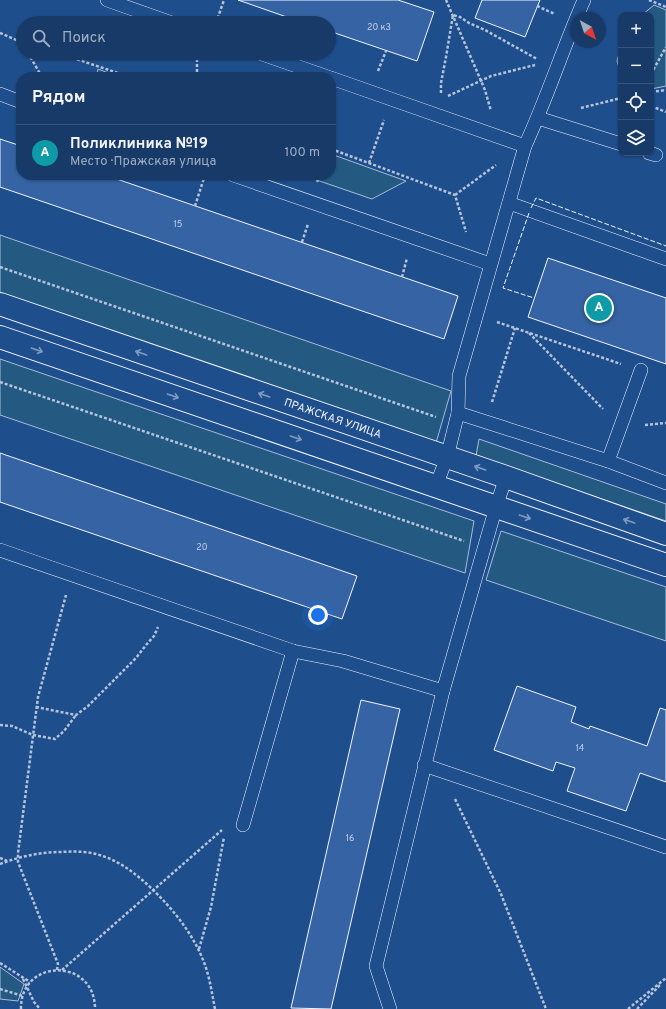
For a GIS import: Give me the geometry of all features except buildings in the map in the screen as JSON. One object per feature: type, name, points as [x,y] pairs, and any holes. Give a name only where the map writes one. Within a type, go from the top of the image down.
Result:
[{"type":"street","name":"ПРАЖСКАЯ УЛИЦА","points":[[0,304],[506,477],[666,534]]},
{"type":"street","points":[[0,337],[666,565]]},
{"type":"lane","points":[[107,0],[152,16]]},
{"type":"lane","points":[[436,486],[447,457],[458,413],[459,376],[525,146],[538,118],[559,59],[584,0]]},
{"type":"lane","points":[[279,60],[314,72]]},
{"type":"lane","points":[[336,80],[525,146]]},
{"type":"lane","points":[[0,94],[16,100]]},
{"type":"lane","points":[[538,118],[618,143]]},
{"type":"lane","points":[[247,180],[490,264]]},
{"type":"lane","points":[[509,203],[666,259]]},
{"type":"lane","points":[[608,461],[641,370]]},
{"type":"lane","points":[[458,413],[608,461],[666,483]]},
{"type":"lane","points":[[390,1009],[376,966],[443,691],[506,477]]},
{"type":"lane","points":[[0,550],[293,651],[343,661],[443,691]]},
{"type":"lane","points":[[243,825],[293,651]]},
{"type":"lane","points":[[424,765],[666,847]]},
{"type":"path","points":[[218,16],[224,0]]},
{"type":"path","points":[[446,0],[481,80],[498,136]]},
{"type":"path","points":[[648,0],[666,7]]},
{"type":"path","points":[[453,15],[460,17],[545,62]]},
{"type":"path","points":[[440,116],[441,82],[453,15]]},
{"type":"path","points":[[0,33],[16,40]]},
{"type":"path","points":[[654,69],[666,47]]},
{"type":"path","points":[[440,101],[481,80],[503,72],[559,59]]},
{"type":"path","points":[[32,60],[39,72]]},
{"type":"path","points":[[79,60],[115,72]]},
{"type":"path","points":[[197,60],[197,72]]},
{"type":"path","points":[[654,92],[666,90]]},
{"type":"path","points":[[369,163],[391,99]]},
{"type":"path","points":[[654,107],[666,112]]},
{"type":"path","points":[[455,195],[525,146]]},
{"type":"path","points":[[336,151],[455,195]]},
{"type":"path","points":[[195,206],[203,180]]},
{"type":"path","points":[[455,195],[473,258]]},
{"type":"path","points":[[0,267],[443,419]]},
{"type":"path","points":[[475,316],[641,370]]},
{"type":"path","points":[[485,422],[515,328]]},
{"type":"path","points":[[528,332],[620,427],[666,423]]},
{"type":"path","points":[[0,382],[484,548]]},
{"type":"path","points":[[57,970],[58,964],[18,858],[36,707],[44,670],[63,603],[73,575]]},
{"type":"path","points":[[0,725],[12,726],[33,735],[54,739],[64,731],[76,715],[87,707],[136,658],[154,636],[166,608]]},
{"type":"path","points":[[36,707],[76,715]]},
{"type":"path","points":[[456,802],[501,894],[546,1009]]},
{"type":"path","points":[[62,970],[226,826],[211,907],[198,949]]},
{"type":"path","points":[[0,864],[18,858],[47,852],[84,852],[110,859],[128,868],[154,890],[180,919],[198,949],[205,966],[215,1009]]},
{"type":"path","points":[[0,858],[8,861]]},
{"type":"path","points":[[0,963],[23,979],[30,982]]},
{"type":"path","points":[[21,1009],[26,987],[34,978],[45,972],[62,970],[75,974],[84,981],[92,991],[95,1009]]},
{"type":"path","points":[[628,1009],[666,978]]},
{"type":"path","points":[[637,1009],[666,978]]},
{"type":"path","points":[[23,979],[34,1002],[40,1009]]},
{"type":"path","points":[[0,989],[23,996]]},
{"type":"shaded area","points":[[654,5],[666,10],[666,86],[654,88],[654,12],[646,12]]},
{"type":"shaded area","points":[[98,69],[106,72],[97,72]]},
{"type":"shaded area","points":[[336,156],[406,181],[372,199],[317,180],[336,180]]},
{"type":"shaded area","points":[[0,235],[451,391],[436,443],[0,293]]},
{"type":"shaded area","points":[[0,359],[474,521],[465,573],[0,415]]},
{"type":"shaded area","points":[[479,439],[666,504],[666,521],[476,456]]},
{"type":"shaded area","points":[[501,531],[666,587],[666,641],[486,580]]},
{"type":"shaded area","points":[[0,967],[24,984],[18,1001],[0,999]]},
{"type":"fence","points":[[531,208],[536,198],[666,246]]},
{"type":"fence","points":[[529,213],[503,288],[534,298]]},
{"type":"place","name":"Поликлиника №19","points":[[599,308]]}]
